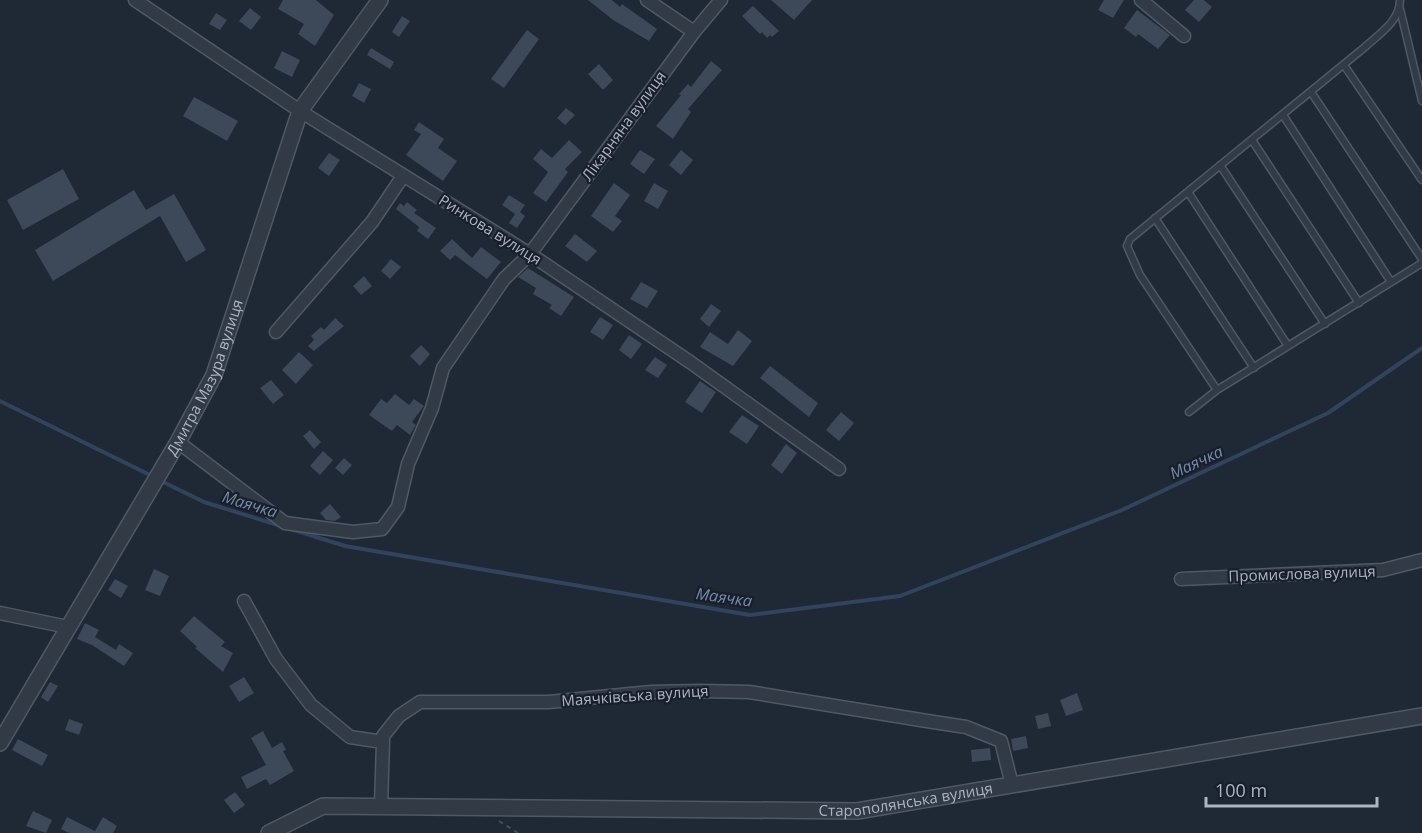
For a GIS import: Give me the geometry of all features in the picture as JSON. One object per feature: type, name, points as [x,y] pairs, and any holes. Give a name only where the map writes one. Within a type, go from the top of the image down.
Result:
[{"type":"street","name":"Ринкова вулиця","points":[[135,0],[300,111],[530,254],[690,362],[839,469]]},
{"type":"street","name":"Дмитра Мазура вулиця","points":[[0,743],[214,375],[300,111],[380,0]]},
{"type":"street","points":[[647,0],[694,32]]},
{"type":"street","name":"Лікарняна вулиця","points":[[174,447],[285,523],[353,532],[382,529],[398,507],[408,464],[432,408],[443,368],[504,279],[530,254],[694,32],[721,0]]},
{"type":"street","points":[[1141,0],[1184,36]]},
{"type":"street","points":[[276,332],[372,222],[403,176]]},
{"type":"street","name":"Промислова вулиця","points":[[1181,579],[1383,570],[1422,560]]},
{"type":"street","points":[[244,601],[276,659],[311,705],[350,737],[383,742],[381,806]]},
{"type":"street","points":[[0,613],[69,627]]},
{"type":"street","name":"Маячківська вулиця","points":[[383,742],[383,736],[399,716],[420,702],[549,702],[651,692],[748,692],[966,727],[1000,741],[1012,785]]},
{"type":"street","name":"Старополянська вулиця","points":[[269,833],[323,806],[595,811],[857,811],[1422,716]]},
{"type":"lane","points":[[1400,0],[1422,102]]},
{"type":"lane","points":[[1217,390],[1140,275],[1127,246],[1130,239],[1344,65],[1391,23],[1400,8]]},
{"type":"lane","points":[[1344,65],[1422,180]]},
{"type":"lane","points":[[1190,412],[1217,390],[1359,303],[1422,261],[1311,92]]},
{"type":"lane","points":[[1283,115],[1392,282]]},
{"type":"lane","points":[[1252,140],[1359,303]]},
{"type":"lane","points":[[1220,165],[1325,324]]},
{"type":"lane","points":[[1188,192],[1288,346]]},
{"type":"lane","points":[[1155,218],[1254,368]]},
{"type":"building","points":[[283,0],[316,0],[334,15],[315,46],[298,34],[304,24],[278,9]]},
{"type":"building","points":[[588,0],[612,0],[620,7],[622,4],[657,29],[649,41],[613,20]]},
{"type":"building","points":[[771,0],[812,0],[794,20]]},
{"type":"building","points":[[1104,0],[1124,0],[1113,18],[1098,10]]},
{"type":"building","points":[[1194,0],[1204,0],[1212,7],[1199,22],[1185,10]]},
{"type":"building","points":[[753,6],[779,31],[772,37],[770,35],[767,38],[762,32],[760,34],[742,16]]},
{"type":"building","points":[[250,8],[261,17],[251,30],[239,21]]},
{"type":"building","points":[[1137,10],[1170,35],[1158,49],[1138,34],[1136,37],[1124,28]]},
{"type":"building","points":[[216,13],[227,20],[220,30],[209,24]]},
{"type":"building","points":[[402,16],[410,21],[399,37],[392,32]]},
{"type":"building","points":[[527,30],[539,39],[504,88],[491,79]]},
{"type":"building","points":[[371,48],[394,62],[390,69],[367,55]]},
{"type":"building","points":[[282,51],[300,60],[292,77],[274,68]]},
{"type":"building","points":[[711,61],[722,70],[688,109],[691,112],[673,139],[656,126],[681,95],[679,94],[688,84],[691,87]]},
{"type":"building","points":[[599,64],[613,80],[603,90],[588,74]]},
{"type":"building","points":[[359,83],[371,89],[364,103],[352,96]]},
{"type":"building","points":[[194,97],[238,121],[227,141],[183,116]]},
{"type":"building","points":[[566,108],[575,115],[565,125],[557,118]]},
{"type":"building","points":[[419,122],[444,139],[438,148],[457,161],[443,181],[406,155],[421,134],[414,130]]},
{"type":"building","points":[[569,140],[582,152],[565,169],[568,172],[546,202],[533,193],[548,172],[533,159],[541,149],[552,158]]},
{"type":"building","points":[[640,150],[655,159],[644,174],[630,164]]},
{"type":"building","points":[[681,150],[693,160],[681,175],[669,165]]},
{"type":"building","points":[[329,153],[340,160],[329,176],[318,168]]},
{"type":"building","points":[[63,169],[79,199],[23,230],[7,200]]},
{"type":"building","points":[[614,183],[630,195],[615,216],[622,221],[613,232],[591,216]]},
{"type":"building","points":[[654,183],[668,191],[658,209],[644,201]]},
{"type":"building","points":[[134,190],[146,210],[174,194],[206,250],[186,262],[160,216],[53,281],[35,250]]},
{"type":"building","points":[[509,195],[525,205],[520,212],[525,216],[517,228],[509,223],[515,214],[502,205]]},
{"type":"building","points":[[407,202],[417,210],[414,213],[436,228],[428,239],[417,231],[419,227],[396,209],[400,203],[404,206]]},
{"type":"building","points":[[575,234],[597,251],[587,262],[565,246]]},
{"type":"building","points":[[452,239],[472,258],[481,247],[501,262],[487,279],[455,255],[450,260],[440,251]]},
{"type":"building","points":[[391,259],[401,267],[390,279],[381,271]]},
{"type":"building","points":[[528,268],[574,297],[561,316],[549,308],[552,305],[533,294],[536,288],[518,277]]},
{"type":"building","points":[[364,276],[372,286],[361,295],[353,286]]},
{"type":"building","points":[[641,282],[658,291],[647,308],[630,299]]},
{"type":"building","points":[[711,304],[721,311],[709,327],[700,319]]},
{"type":"building","points":[[600,317],[613,325],[603,340],[590,332]]},
{"type":"building","points":[[335,318],[344,326],[314,351],[308,346],[314,340],[311,336],[321,327],[324,330]]},
{"type":"building","points":[[738,330],[752,341],[733,366],[700,347],[710,332],[728,344]]},
{"type":"building","points":[[629,335],[642,344],[631,359],[619,350]]},
{"type":"building","points":[[421,345],[430,354],[420,366],[410,356]]},
{"type":"building","points":[[299,352],[313,365],[296,384],[282,370]]},
{"type":"building","points":[[655,357],[667,365],[658,378],[645,370]]},
{"type":"building","points":[[770,366],[818,403],[809,417],[760,378]]},
{"type":"building","points":[[271,380],[284,395],[273,404],[260,388]]},
{"type":"building","points":[[700,381],[716,392],[702,413],[685,402]]},
{"type":"building","points":[[395,394],[409,405],[414,399],[424,406],[412,422],[416,425],[410,435],[397,425],[392,431],[369,415],[381,399],[387,403]]},
{"type":"building","points":[[841,412],[854,423],[839,441],[826,430]]},
{"type":"building","points":[[742,415],[759,426],[747,444],[729,432]]},
{"type":"building","points":[[310,430],[321,442],[314,449],[303,436]]},
{"type":"building","points":[[786,444],[797,453],[782,474],[771,465]]},
{"type":"building","points":[[323,451],[333,460],[320,475],[310,466]]},
{"type":"building","points":[[344,458],[352,465],[343,475],[335,468]]},
{"type":"building","points":[[330,504],[341,517],[335,521],[326,520],[320,513]]},
{"type":"building","points":[[154,569],[169,576],[160,596],[145,590]]},
{"type":"building","points":[[115,579],[128,586],[121,598],[108,590]]},
{"type":"building","points":[[194,616],[225,642],[221,646],[233,653],[223,672],[195,648],[197,647],[180,631]]},
{"type":"building","points":[[85,623],[99,630],[95,637],[116,650],[119,644],[133,653],[124,666],[92,645],[77,639]]},
{"type":"building","points":[[244,677],[254,693],[239,702],[229,686]]},
{"type":"building","points":[[50,682],[58,686],[48,702],[41,697]]},
{"type":"building","points":[[1077,693],[1083,710],[1066,716],[1060,700]]},
{"type":"building","points":[[1048,713],[1051,726],[1038,729],[1035,716]]},
{"type":"building","points":[[69,719],[83,724],[79,735],[65,730]]},
{"type":"building","points":[[263,731],[272,748],[282,742],[286,750],[283,751],[294,771],[270,785],[266,779],[247,789],[241,777],[266,765],[251,738]]},
{"type":"building","points":[[1026,736],[1028,748],[1013,751],[1011,739]]},
{"type":"building","points":[[18,739],[48,755],[42,766],[12,750]]},
{"type":"building","points":[[990,748],[991,760],[972,762],[971,750]]},
{"type":"building","points":[[235,792],[245,805],[234,813],[224,800]]},
{"type":"building","points":[[33,811],[52,820],[46,833],[26,826]]},
{"type":"building","points":[[67,817],[95,831],[103,817],[117,826],[113,833],[69,833],[61,829]]},
{"type":"waterway","name":"Маячка","points":[[159,480],[204,502],[345,546],[750,615],[900,596],[1122,510],[1328,413],[1422,348]]},
{"type":"waterway","name":"Маячка","points":[[0,401],[152,476]]}]
